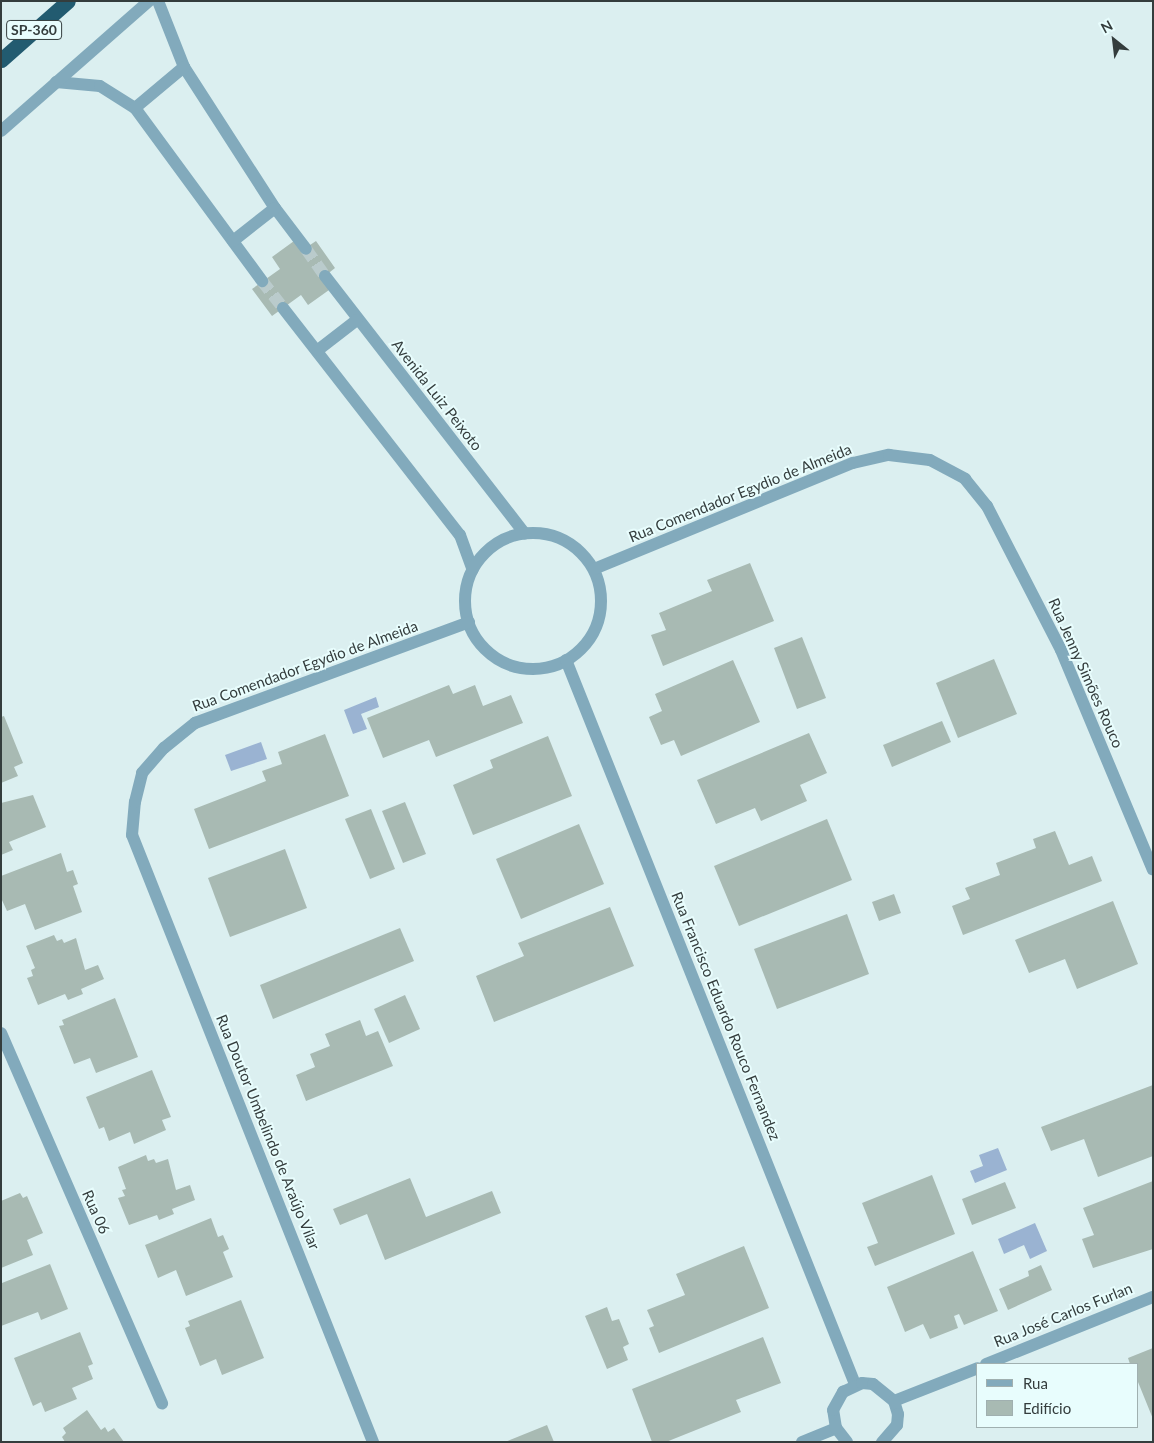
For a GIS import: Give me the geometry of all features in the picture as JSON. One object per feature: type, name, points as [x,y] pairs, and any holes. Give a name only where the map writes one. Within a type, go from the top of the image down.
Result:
[{"type":"highway","name":"SP-360","points":[[1,60],[68,1]]},
{"type":"street","points":[[1,132],[149,1]]},
{"type":"street","points":[[158,1],[184,68],[276,208],[306,248]]},
{"type":"street","points":[[135,108],[184,68]]},
{"type":"street","points":[[56,82],[100,86],[135,108],[262,281]]},
{"type":"street","points":[[233,241],[276,208]]},
{"type":"street","name":"Avenida Luiz Peixoto","points":[[325,276],[357,320],[525,534]]},
{"type":"street","points":[[283,308],[318,350],[460,536],[473,570]]},
{"type":"street","points":[[318,350],[357,320]]},
{"type":"street","name":"Rua Comendador Egydio de Almeida","points":[[594,569],[853,463],[889,455],[930,460]]},
{"type":"street","name":"Rua Jenny Simões Rouco","points":[[930,460],[964,479],[987,506],[1061,650],[1153,870]]},
{"type":"street","points":[[525,534],[545,534],[565,541],[582,552],[594,569],[602,594],[599,620],[587,644],[566,660],[548,668],[528,668],[508,664],[491,654],[478,640],[469,622],[467,587],[473,570],[494,546],[525,534]]},
{"type":"street","name":"Rua Comendador Egydio de Almeida","points":[[132,835],[135,802],[142,773],[164,748],[195,723],[469,622]]},
{"type":"street","name":"Rua Francisco Eduardo Rouco Fernandez","points":[[566,660],[855,1384]]},
{"type":"street","name":"Rua Doutor Umbelindo de Araújo Vilar","points":[[132,835],[373,1442]]},
{"type":"street","name":"Rua 06","points":[[1,1033],[6,1058],[162,1403]]},
{"type":"street","name":"Rua José Carlos Furlan","points":[[988,1363],[1153,1297]]},
{"type":"street","points":[[894,1401],[976,1369]]},
{"type":"street","points":[[847,1442],[836,1428],[833,1410],[836,1400],[855,1384],[873,1384],[894,1401],[898,1414],[896,1425],[882,1442]]},
{"type":"street","points":[[802,1442],[836,1428]]},
{"type":"water","points":[[376,697],[379,707],[361,714],[367,729],[353,734],[344,710]]},
{"type":"water","points":[[261,742],[267,759],[231,771],[225,755]]},
{"type":"water","points":[[998,1148],[1007,1170],[975,1183],[970,1171],[983,1166],[979,1155]]},
{"type":"water","points":[[1035,1223],[1047,1251],[1030,1259],[1024,1245],[1004,1254],[998,1239]]},
{"type":"building","points":[[294,241],[301,251],[316,241],[335,268],[325,276],[329,290],[308,305],[301,295],[272,316],[252,289],[280,269],[272,257]]},
{"type":"building","points":[[750,563],[774,621],[663,666],[651,635],[666,630],[659,613],[712,591],[707,580]]},
{"type":"building","points":[[802,637],[826,698],[797,709],[774,648]]},
{"type":"building","points":[[994,659],[1017,714],[958,738],[936,683]]},
{"type":"building","points":[[733,660],[760,722],[681,756],[674,740],[661,745],[649,717],[662,711],[655,694]]},
{"type":"building","points":[[449,685],[453,694],[475,685],[483,706],[511,695],[523,723],[436,757],[429,740],[383,758],[367,718]]},
{"type":"building","points":[[4,716],[23,763],[14,767],[18,776],[1,783],[1,717]]},
{"type":"building","points":[[942,721],[951,742],[892,767],[883,745]]},
{"type":"building","points":[[809,733],[827,773],[800,785],[807,801],[761,821],[755,808],[716,824],[697,780]]},
{"type":"building","points":[[325,734],[349,796],[209,849],[194,809],[266,781],[262,771],[282,764],[278,752]]},
{"type":"building","points":[[548,736],[572,796],[473,835],[453,785],[493,768],[490,760]]},
{"type":"building","points":[[33,795],[46,827],[9,842],[13,850],[1,855],[1,803]]},
{"type":"building","points":[[405,802],[426,854],[403,863],[382,811]]},
{"type":"building","points":[[371,809],[395,869],[370,879],[345,819]]},
{"type":"building","points":[[827,819],[852,880],[739,926],[714,866]]},
{"type":"building","points":[[579,824],[604,884],[521,919],[496,859]]},
{"type":"building","points":[[1055,831],[1069,865],[1092,856],[1102,881],[963,935],[952,906],[970,899],[965,888],[1000,875],[996,863],[1036,848],[1033,839]]},
{"type":"building","points":[[285,849],[307,908],[230,937],[208,878]]},
{"type":"building","points":[[61,853],[67,872],[73,870],[78,884],[73,886],[82,912],[35,930],[25,904],[7,911],[1,898],[1,876]]},
{"type":"building","points":[[894,894],[901,913],[879,921],[872,902]]},
{"type":"building","points":[[1113,901],[1138,964],[1077,989],[1065,959],[1029,973],[1015,940]]},
{"type":"building","points":[[610,907],[634,966],[494,1022],[476,976],[524,956],[518,943]]},
{"type":"building","points":[[847,914],[869,974],[777,1009],[754,949]]},
{"type":"building","points":[[400,928],[414,961],[273,1019],[260,985]]},
{"type":"building","points":[[54,935],[57,941],[62,939],[64,943],[76,938],[85,970],[98,965],[104,979],[81,989],[83,994],[68,1000],[65,994],[38,1005],[27,978],[33,976],[31,970],[35,968],[26,946]]},
{"type":"building","points":[[405,995],[420,1029],[389,1043],[374,1009]]},
{"type":"building","points":[[115,998],[138,1057],[96,1073],[90,1058],[74,1064],[59,1026],[64,1025],[62,1020]]},
{"type":"building","points":[[360,1020],[366,1036],[378,1031],[393,1066],[306,1101],[296,1075],[315,1067],[310,1054],[330,1046],[325,1034]]},
{"type":"building","points":[[152,1070],[171,1117],[162,1120],[166,1130],[134,1144],[130,1132],[109,1141],[104,1127],[99,1129],[86,1097]]},
{"type":"building","points":[[1153,1085],[1153,1156],[1098,1177],[1084,1139],[1051,1151],[1041,1127]]},
{"type":"building","points":[[146,1155],[148,1161],[154,1159],[156,1163],[168,1159],[176,1190],[190,1185],[195,1200],[172,1209],[174,1214],[159,1220],[157,1215],[129,1225],[118,1198],[125,1196],[122,1190],[126,1189],[118,1167]]},
{"type":"building","points":[[932,1175],[955,1234],[875,1266],[867,1247],[878,1243],[862,1203]]},
{"type":"building","points":[[410,1178],[426,1217],[492,1191],[501,1213],[385,1260],[367,1214],[340,1225],[333,1209]]},
{"type":"building","points":[[1153,1181],[1153,1249],[1093,1268],[1082,1239],[1094,1235],[1083,1208]]},
{"type":"building","points":[[1005,1182],[1016,1208],[972,1225],[962,1199]]},
{"type":"building","points":[[20,1193],[23,1198],[27,1196],[43,1233],[27,1240],[33,1255],[1,1268],[1,1201]]},
{"type":"building","points":[[211,1218],[218,1237],[223,1235],[229,1249],[223,1252],[233,1277],[186,1296],[176,1270],[158,1278],[145,1245]]},
{"type":"building","points":[[744,1246],[769,1308],[659,1353],[649,1328],[654,1326],[647,1310],[685,1295],[676,1274]]},
{"type":"building","points":[[973,1251],[998,1311],[964,1325],[959,1314],[954,1316],[958,1328],[930,1339],[923,1324],[905,1332],[887,1287]]},
{"type":"building","points":[[50,1264],[68,1309],[41,1320],[38,1312],[1,1326],[2,1283]]},
{"type":"building","points":[[1041,1265],[1052,1290],[1008,1310],[999,1289],[1029,1276],[1028,1271]]},
{"type":"building","points":[[241,1300],[264,1358],[222,1375],[216,1359],[200,1366],[185,1328],[190,1326],[188,1321]]},
{"type":"building","points":[[607,1307],[612,1321],[619,1319],[629,1344],[623,1347],[628,1360],[607,1369],[585,1316]]},
{"type":"building","points":[[80,1332],[93,1364],[88,1366],[93,1379],[72,1388],[77,1399],[45,1412],[41,1402],[33,1406],[14,1358]]},
{"type":"building","points":[[763,1337],[781,1383],[736,1400],[741,1412],[666,1442],[652,1442],[632,1389]]},
{"type":"building","points":[[1153,1348],[1153,1419],[1139,1384],[1139,1363],[1130,1363],[1128,1358]]},
{"type":"building","points":[[87,1410],[101,1430],[105,1427],[108,1432],[114,1428],[124,1442],[65,1442],[62,1437],[66,1433],[63,1428]]},
{"type":"building","points":[[547,1425],[554,1442],[505,1442]]},
{"type":"tunnel","points":[[306,249],[325,276]]},
{"type":"tunnel","points":[[262,281],[283,308]]}]
